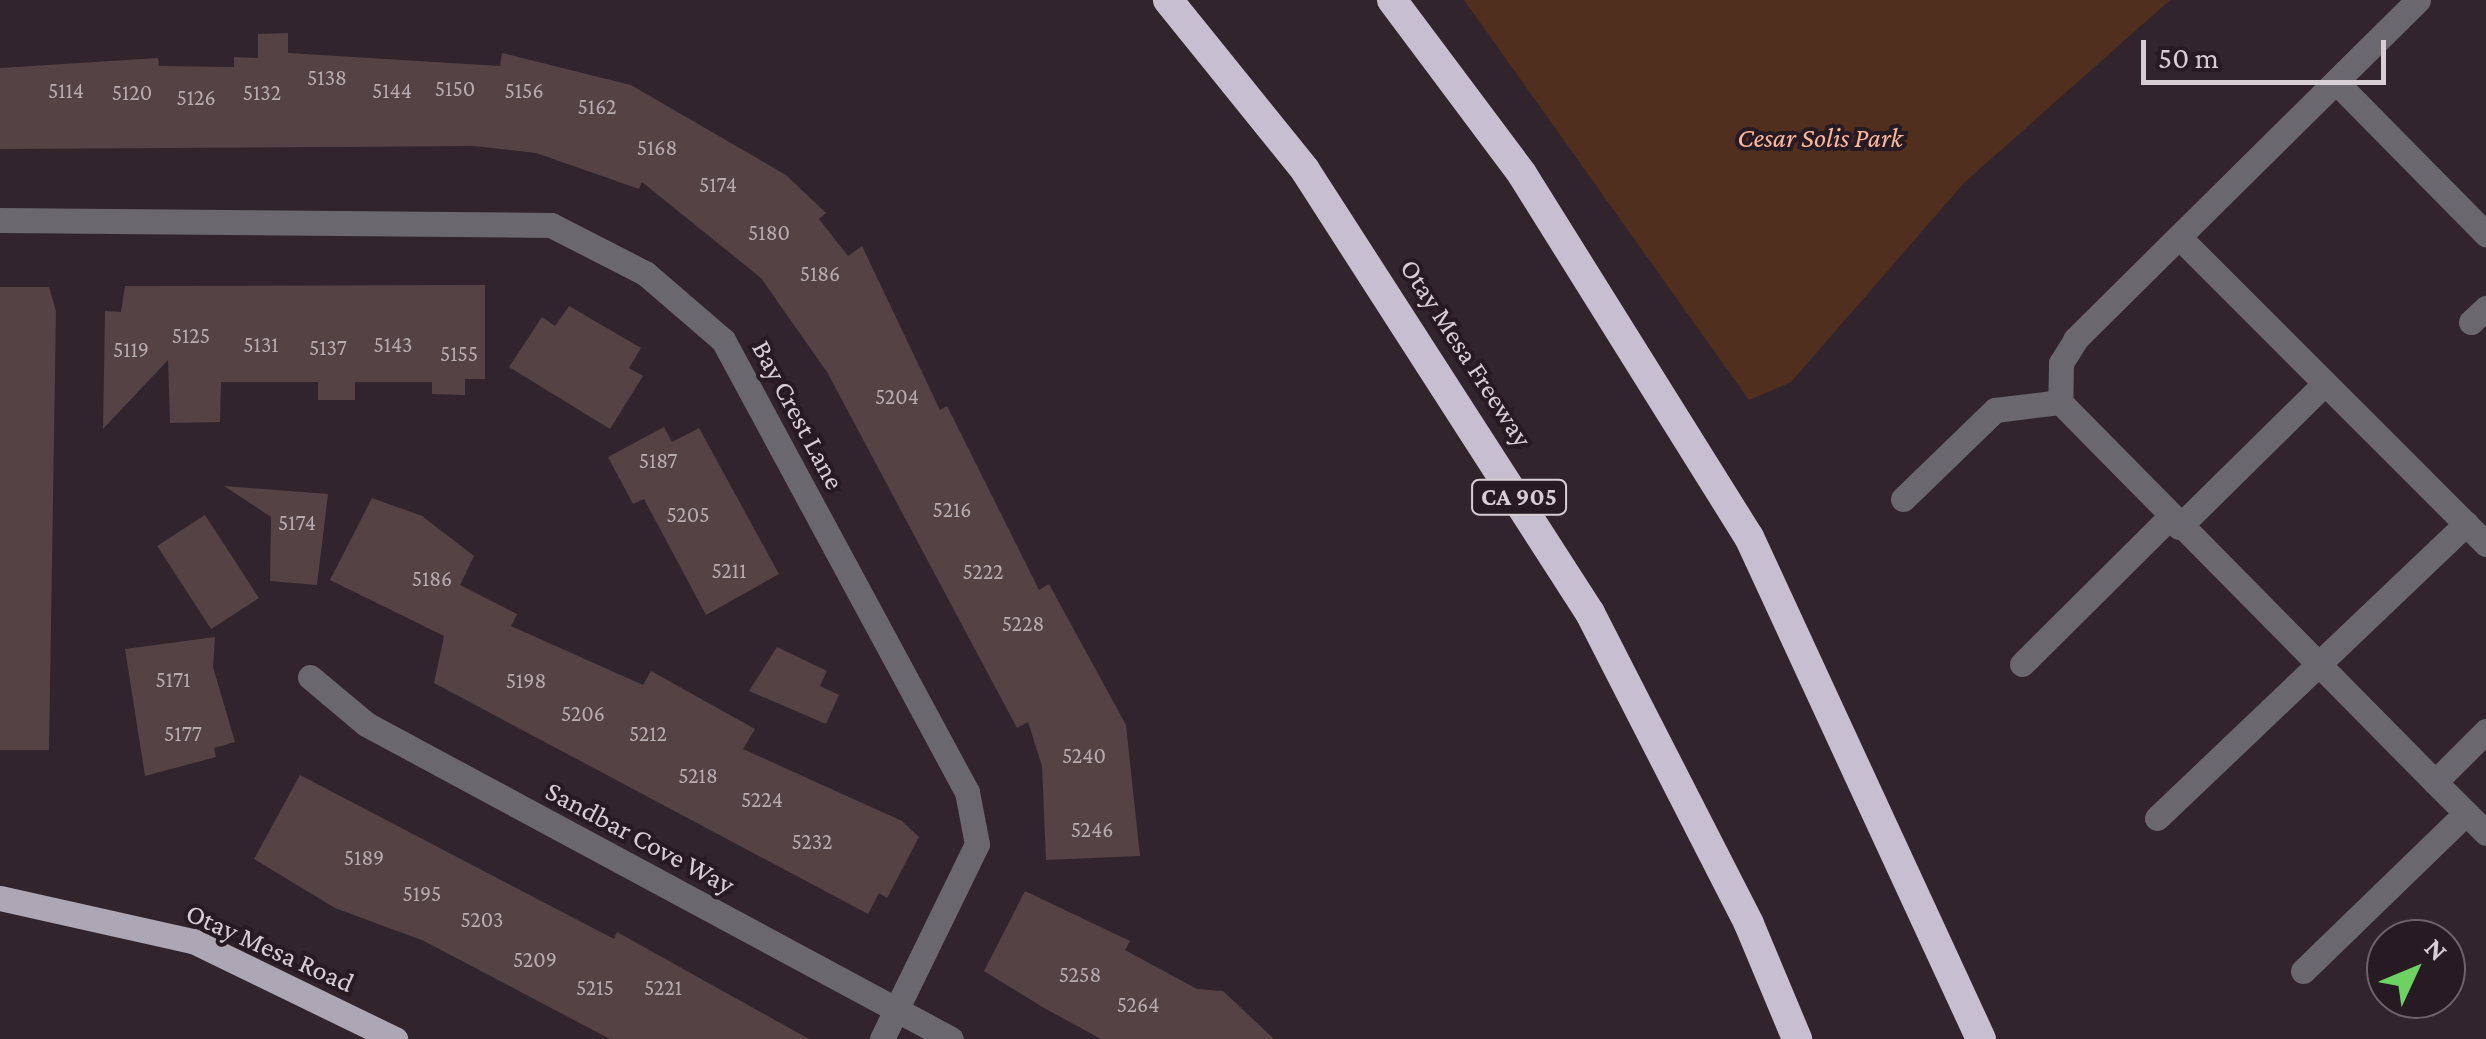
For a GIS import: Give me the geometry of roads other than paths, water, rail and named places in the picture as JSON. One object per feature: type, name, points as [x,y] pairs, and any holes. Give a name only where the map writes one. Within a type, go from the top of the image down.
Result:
[{"type":"highway","name":"Otay Mesa Freeway","points":[[1168,0],[1305,170],[1590,613],[1798,1039]]},
{"type":"highway","points":[[1392,0],[1522,174],[1749,537],[1982,1039]]},
{"type":"main road","name":"Otay Mesa Road","points":[[0,898],[193,941],[395,1039]]},
{"type":"street","points":[[2418,0],[2076,339],[2062,363],[2060,402],[2486,833]]},
{"type":"street","points":[[2336,82],[2486,234]]},
{"type":"street","name":"Bay Crest Lane","points":[[0,220],[551,225],[645,273],[713,331],[967,792],[977,844],[882,1039]]},
{"type":"street","points":[[2179,237],[2486,544]]},
{"type":"street","points":[[2022,664],[2326,383]]},
{"type":"street","points":[[1903,499],[1995,410],[2060,402]]},
{"type":"street","points":[[2157,818],[2466,524]]},
{"type":"street","name":"Sandbar Cove Way","points":[[310,677],[366,724],[951,1039]]},
{"type":"street","points":[[2434,782],[2486,731]]},
{"type":"street","points":[[2303,971],[2466,813]]},
{"type":"park label","name":"Cesar Solis Park","points":[[1820,138]]}]
